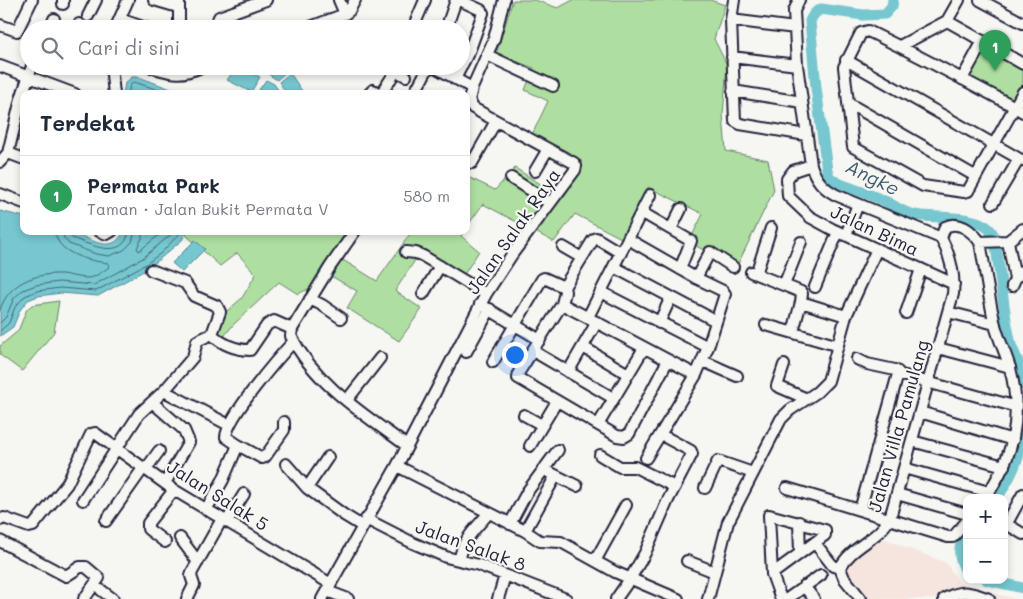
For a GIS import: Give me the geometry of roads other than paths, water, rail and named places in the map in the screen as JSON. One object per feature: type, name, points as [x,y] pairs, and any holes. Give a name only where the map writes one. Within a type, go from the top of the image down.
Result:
[{"type":"street","points":[[22,20],[32,0]]},
{"type":"street","points":[[88,16],[96,0]]},
{"type":"street","points":[[120,20],[128,0]]},
{"type":"street","points":[[154,0],[179,3],[179,20]]},
{"type":"street","points":[[218,20],[219,17],[245,4],[266,0]]},
{"type":"street","points":[[339,0],[344,14]]},
{"type":"street","points":[[328,20],[344,14],[355,0]]},
{"type":"street","points":[[416,20],[425,0]]},
{"type":"street","points":[[449,20],[457,0],[481,10],[483,13],[470,49]]},
{"type":"street","name":"Jalan Salak Raya","points":[[470,94],[498,26],[504,0]]},
{"type":"street","points":[[734,0],[731,20],[734,118],[737,123],[806,135]]},
{"type":"street","points":[[799,0],[794,9],[797,65],[811,165],[818,181],[836,195],[941,238],[945,227],[953,225],[961,226],[983,242],[995,324],[1010,367],[1017,407],[1013,440],[1004,466],[988,494]]},
{"type":"street","points":[[900,46],[947,22],[959,0]]},
{"type":"street","points":[[980,0],[1023,23]]},
{"type":"street","points":[[731,20],[794,28]]},
{"type":"street","points":[[947,22],[1023,64]]},
{"type":"street","points":[[0,25],[17,31],[20,25]]},
{"type":"street","points":[[1019,109],[868,31],[861,33],[846,60],[844,70],[852,143],[856,150],[925,187],[966,192],[994,144],[1019,109],[1023,92]]},
{"type":"street","points":[[962,79],[982,41]]},
{"type":"street","points":[[487,55],[554,86]]},
{"type":"street","points":[[732,57],[797,65]]},
{"type":"street","points":[[846,60],[1021,160],[993,203]]},
{"type":"street","points":[[0,66],[20,74]]},
{"type":"street","points":[[23,75],[64,90]]},
{"type":"street","points":[[112,75],[114,90]]},
{"type":"street","points":[[383,90],[393,75]]},
{"type":"street","points":[[416,90],[424,75]]},
{"type":"street","points":[[448,75],[472,88]]},
{"type":"street","points":[[455,79],[457,75]]},
{"type":"street","points":[[25,90],[28,77]]},
{"type":"street","points":[[733,90],[802,102]]},
{"type":"street","points":[[848,103],[976,176]]},
{"type":"street","name":"Jalan Salak Raya","points":[[327,591],[397,466],[480,304],[513,253],[575,170],[576,166],[574,163],[473,108],[470,104]]},
{"type":"street","points":[[0,162],[8,153],[20,117]]},
{"type":"street","points":[[472,163],[496,121]]},
{"type":"street","points":[[535,171],[548,149]]},
{"type":"street","points":[[8,153],[20,158]]},
{"type":"street","name":"Jalan Bima","points":[[811,165],[793,171],[787,179],[788,196],[810,217],[842,234],[954,284]]},
{"type":"street","points":[[511,178],[550,203]]},
{"type":"street","points":[[0,194],[20,202]]},
{"type":"street","points":[[568,372],[583,347],[601,292],[650,195]]},
{"type":"street","points":[[815,287],[858,204]]},
{"type":"street","points":[[670,229],[681,209]]},
{"type":"street","points":[[641,212],[691,241],[680,269]]},
{"type":"street","points":[[771,228],[754,273],[802,293],[793,332]]},
{"type":"street","points":[[983,242],[1005,241],[1023,229]]},
{"type":"street","points":[[352,235],[310,299],[292,329],[291,336],[318,374],[347,400],[407,446]]},
{"type":"street","points":[[564,287],[596,238],[621,253]]},
{"type":"street","name":"Jalan Villa Pamulang","points":[[840,568],[847,557],[879,533],[890,518],[948,312],[954,284],[947,249],[941,238]]},
{"type":"street","points":[[628,239],[724,292],[724,298],[708,347],[696,375],[646,458]]},
{"type":"street","points":[[1005,241],[1014,282],[1023,270]]},
{"type":"street","points":[[784,285],[801,242]]},
{"type":"street","points":[[563,247],[582,258]]},
{"type":"street","points":[[708,599],[728,522],[781,419],[828,381],[846,316],[877,250]]},
{"type":"street","points":[[406,252],[416,253],[486,294]]},
{"type":"street","points":[[696,278],[710,252],[734,267]]},
{"type":"street","points":[[423,294],[440,266]]},
{"type":"street","points":[[614,267],[716,321]]},
{"type":"street","points":[[906,313],[921,269]]},
{"type":"street","points":[[83,500],[139,414],[164,392],[192,357],[197,341],[212,334],[220,312],[217,306],[194,296],[185,283],[151,270]]},
{"type":"street","points":[[493,362],[544,278],[564,287],[566,292],[562,304],[519,372],[518,378],[617,436],[624,437],[627,435],[668,360]]},
{"type":"street","points":[[601,292],[708,347]]},
{"type":"street","points":[[659,323],[671,297]]},
{"type":"street","points":[[310,299],[341,318]]},
{"type":"street","points":[[801,302],[846,316]]},
{"type":"street","points":[[480,304],[540,340]]},
{"type":"street","points":[[562,304],[696,375]]},
{"type":"street","points":[[466,352],[490,310]]},
{"type":"street","points":[[948,312],[995,324]]},
{"type":"street","points":[[212,334],[217,339],[239,350],[250,350],[267,324],[274,321],[292,329]]},
{"type":"street","points":[[766,325],[832,344]]},
{"type":"street","points":[[284,422],[284,430],[265,458],[238,445],[226,436],[229,425],[243,403],[277,359],[294,341]]},
{"type":"street","points":[[583,347],[628,374]]},
{"type":"street","points":[[598,425],[644,348]]},
{"type":"street","points":[[938,348],[1010,367]]},
{"type":"street","points":[[533,351],[613,398]]},
{"type":"street","points":[[347,400],[380,358]]},
{"type":"street","points":[[857,359],[867,364],[898,371],[898,374],[1017,407]]},
{"type":"street","points":[[703,360],[737,376]]},
{"type":"street","points":[[784,366],[777,386],[807,399]]},
{"type":"street","points":[[860,510],[898,374]]},
{"type":"street","points":[[164,392],[229,425]]},
{"type":"street","points":[[530,446],[557,401]]},
{"type":"street","points":[[152,402],[184,430],[189,442],[169,487],[147,526],[148,529],[165,542]]},
{"type":"street","points":[[920,412],[1013,440]]},
{"type":"street","points":[[524,415],[542,425]]},
{"type":"street","name":"Jalan Salak 5","points":[[0,520],[4,518],[29,527],[33,526],[67,484],[91,434],[95,432],[169,487],[225,520],[327,591],[348,599]]},
{"type":"street","points":[[616,599],[645,553],[668,500],[692,454],[691,451],[667,438]]},
{"type":"street","points":[[912,441],[1004,466]]},
{"type":"street","points":[[206,510],[223,480],[238,445]]},
{"type":"street","points":[[510,524],[527,492],[558,450]]},
{"type":"street","points":[[106,521],[159,451]]},
{"type":"street","points":[[600,455],[620,466],[635,467],[675,487]]},
{"type":"street","points":[[307,488],[328,457]]},
{"type":"street","points":[[705,488],[718,461],[753,472]]},
{"type":"street","name":"Jalan Salak 8","points":[[286,464],[307,488],[344,515],[446,557],[505,575],[566,599]]},
{"type":"street","points":[[397,466],[540,540],[561,542],[630,579],[678,599]]},
{"type":"street","points":[[904,468],[984,494]]},
{"type":"street","points":[[543,469],[577,486]]},
{"type":"street","points":[[525,531],[554,479]]},
{"type":"street","points":[[787,488],[890,518],[950,538],[963,525]]},
{"type":"street","points":[[187,599],[194,585],[190,576],[225,520],[244,494]]},
{"type":"street","points":[[897,494],[963,513]]},
{"type":"street","points":[[1023,494],[1007,523],[1023,534]]},
{"type":"street","points":[[595,561],[626,505]]},
{"type":"street","points":[[460,560],[460,554],[466,541],[488,514]]},
{"type":"street","points":[[772,574],[824,536],[825,530],[769,515],[772,574],[781,599]]},
{"type":"street","points":[[799,522],[800,553]]},
{"type":"street","points":[[180,538],[198,562]]},
{"type":"street","points":[[0,541],[63,575],[69,576],[80,567],[86,567],[99,578],[84,599]]},
{"type":"street","points":[[815,543],[833,566],[840,568],[844,578],[861,599]]},
{"type":"street","points":[[687,561],[715,572]]},
{"type":"street","points":[[787,599],[821,574]]},
{"type":"street","points":[[498,599],[505,575]]},
{"type":"street","points":[[804,586],[814,599]]},
{"type":"street","points":[[101,590],[113,599]]},
{"type":"street","points":[[944,599],[958,592],[966,592],[989,599]]},
{"type":"water","points":[[231,75],[256,75],[260,77],[252,90],[247,90],[227,80]]},
{"type":"water","points":[[270,75],[282,75],[277,80]]},
{"type":"water","points":[[288,75],[291,75],[301,90],[284,90],[279,82]]},
{"type":"water","points":[[132,77],[139,77],[173,90],[124,90],[125,83]]},
{"type":"water","points":[[266,80],[274,84],[278,90],[259,90]]},
{"type":"water","points":[[0,211],[20,216],[20,235],[79,235],[105,244],[112,243],[122,235],[185,235],[182,240],[149,268],[98,296],[61,293],[38,296],[28,300],[20,310],[13,327],[0,336]]},
{"type":"water","points":[[195,240],[205,249],[182,272],[172,263]]},
{"type":"waterway","name":"Angke","points":[[893,0],[892,6],[885,14],[863,15],[821,9],[814,14],[810,21],[816,88],[829,177],[836,182],[881,199],[908,213],[921,216],[971,220],[982,224],[990,230],[995,239],[1011,345],[1021,369],[1023,385]]},
{"type":"waterway","name":"Angke","points":[[999,494],[1010,477],[1019,455],[1023,418]]},
{"type":"waterway","name":"Angke","points":[[963,541],[960,548],[960,557],[963,564]]},
{"type":"waterway","name":"Angke","points":[[1005,584],[1023,588]]},
{"type":"place","name":"Permata Park","points":[[995,71]]}]
